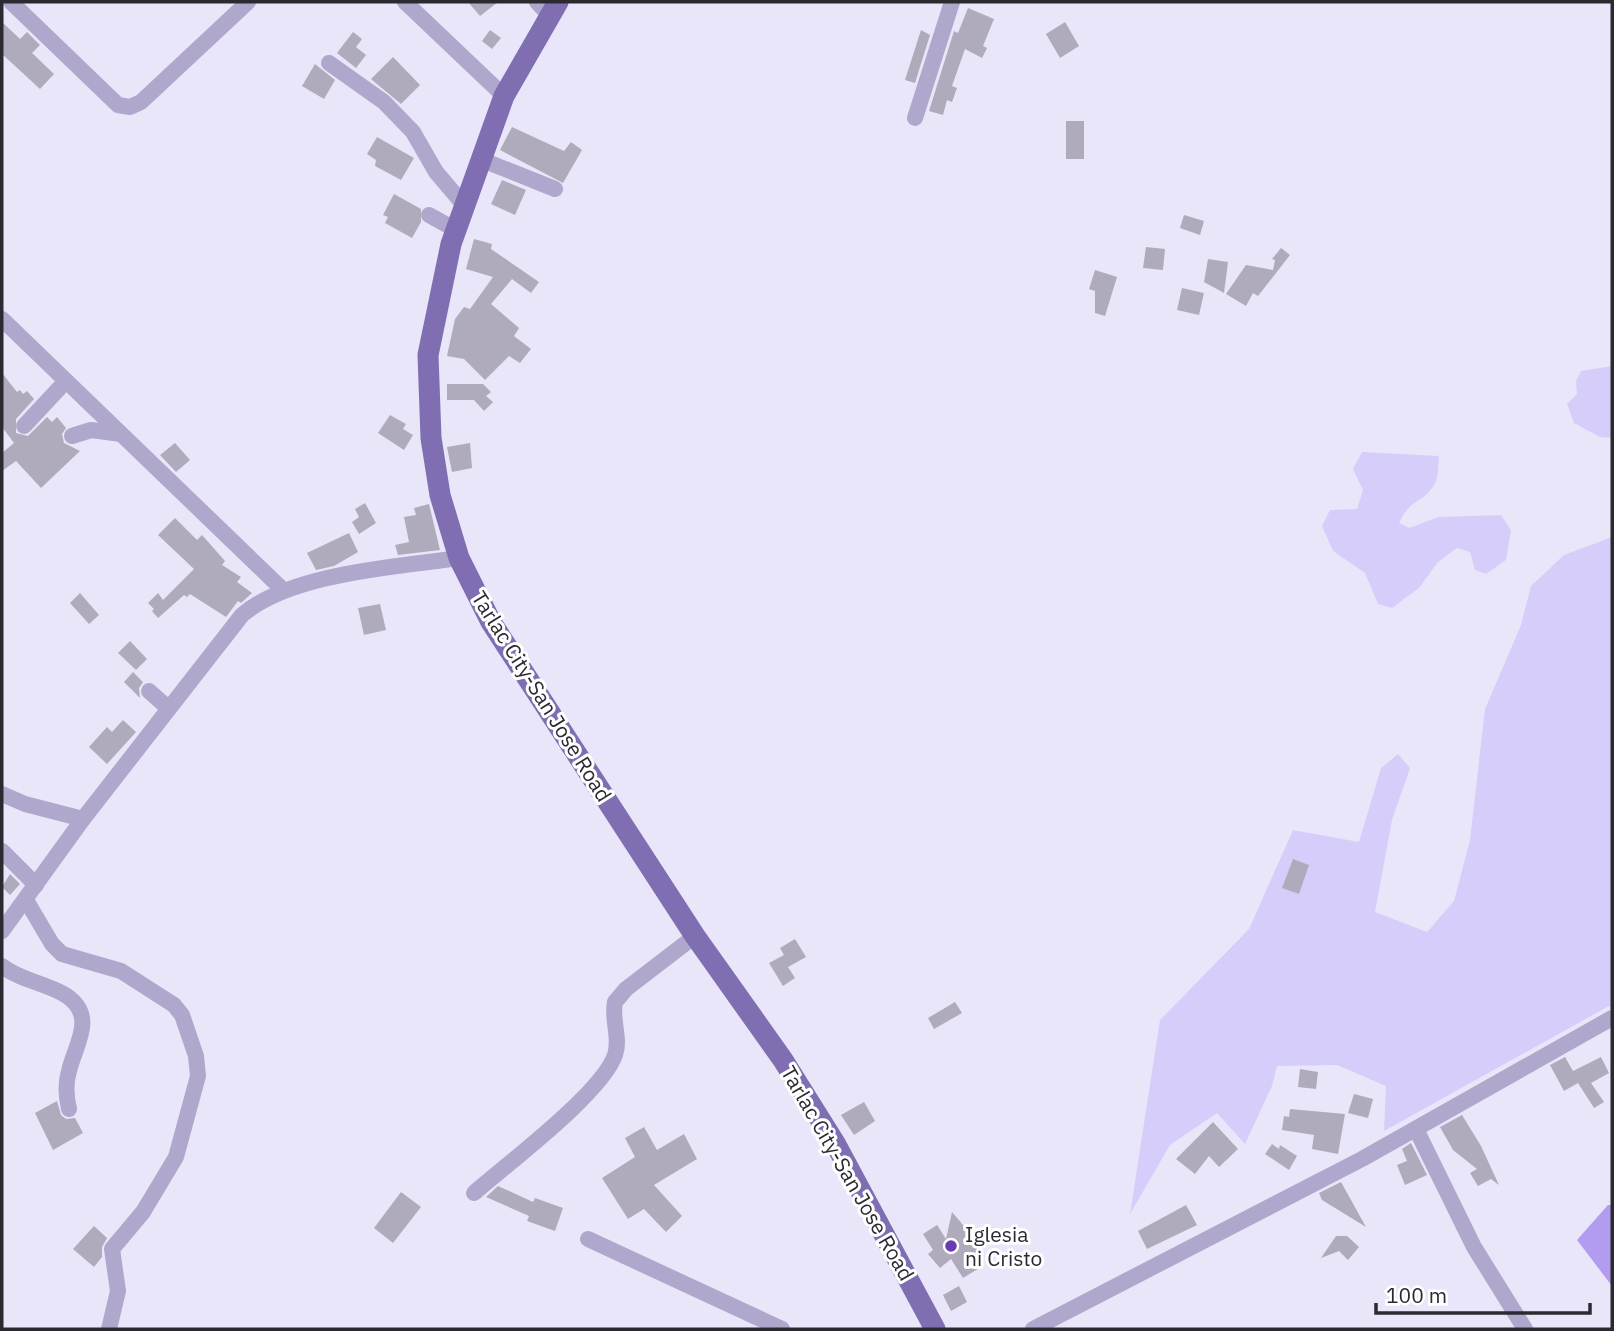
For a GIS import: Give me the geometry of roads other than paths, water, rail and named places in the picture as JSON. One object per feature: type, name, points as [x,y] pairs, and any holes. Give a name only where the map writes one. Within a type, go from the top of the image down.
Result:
[{"type":"main road","name":"Tarlac City-San Jose Road","points":[[548,6],[504,96],[480,159],[456,230],[433,322],[428,355],[428,392],[434,466],[460,558],[475,592],[509,652],[695,936],[783,1060],[835,1143],[935,1329]]},
{"type":"street","points":[[11,2],[118,106],[130,107],[141,102],[248,2]]},
{"type":"street","points":[[405,2],[504,96]]},
{"type":"street","points":[[915,118],[952,2]]},
{"type":"street","points":[[329,62],[384,102],[413,132],[436,172],[464,205]]},
{"type":"street","points":[[480,159],[555,188]]},
{"type":"street","points":[[429,215],[456,230]]},
{"type":"street","points":[[2,319],[282,589]]},
{"type":"street","points":[[24,426],[66,381]]},
{"type":"street","points":[[72,436],[91,430],[121,434]]},
{"type":"street","points":[[2,931],[168,708],[242,615],[256,603],[282,589],[460,558]]},
{"type":"street","points":[[149,691],[168,708]]},
{"type":"street","points":[[2,794],[25,804],[83,819]]},
{"type":"street","points":[[2,851],[36,885]]},
{"type":"street","points":[[26,900],[52,944],[62,954],[121,971],[174,1005],[191,1036],[198,1067],[176,1157],[143,1212],[111,1249],[118,1292],[109,1329]]},
{"type":"street","points":[[474,1193],[529,1147],[602,1077],[617,1052],[615,1002],[626,989],[695,936]]},
{"type":"street","points":[[2,966],[25,979],[65,995],[79,1011],[84,1031],[68,1073],[66,1094],[69,1109]]},
{"type":"street","points":[[1033,1329],[1416,1129],[1607,1021],[1612,1037]]},
{"type":"street","points":[[1416,1129],[1474,1247],[1525,1329]]},
{"type":"street","points":[[588,1239],[782,1329]]},
{"type":"place","name":"Iglesia ni Cristo","points":[[951,1246]]}]
